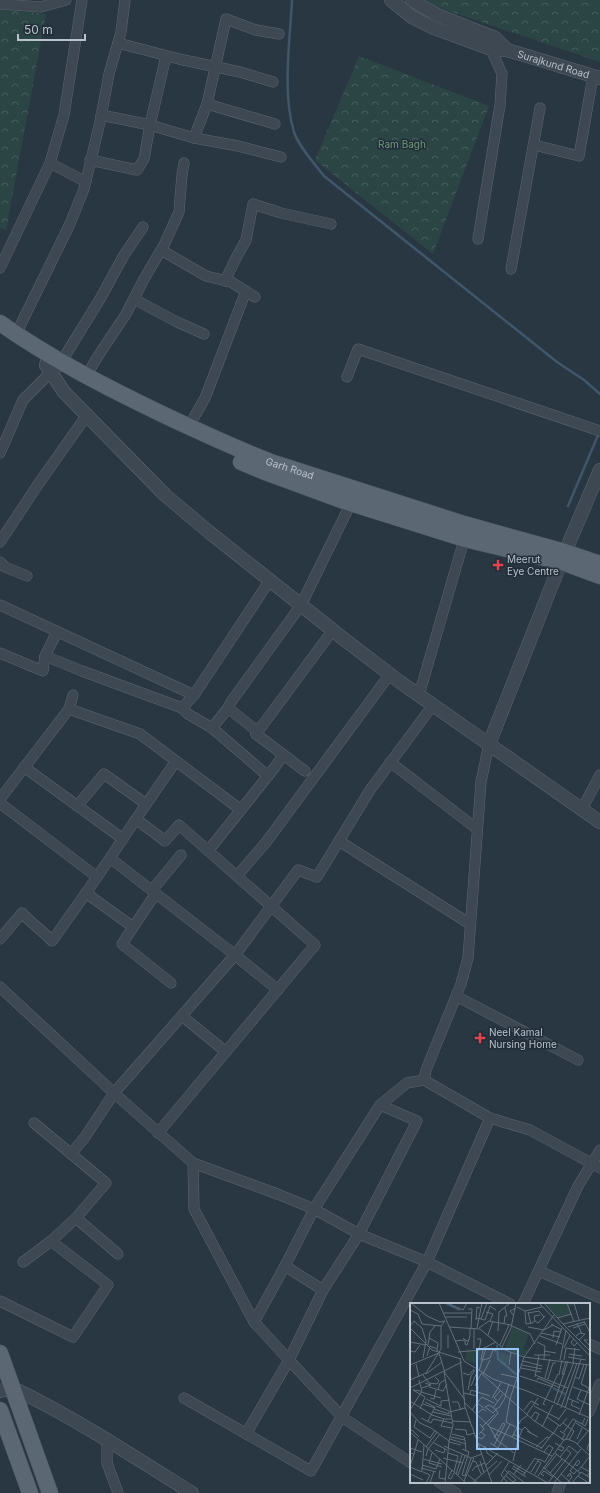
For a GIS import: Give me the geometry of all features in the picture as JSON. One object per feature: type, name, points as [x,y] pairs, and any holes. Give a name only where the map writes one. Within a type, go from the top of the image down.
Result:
[{"type":"main road","name":"Garh Road","points":[[0,323],[16,334],[52,365],[86,376],[161,419],[189,426],[241,456]]},
{"type":"main road","name":"Garh Road","points":[[0,337],[52,365],[161,419],[241,456],[283,472],[467,532]]},
{"type":"main road","name":"Garh Road","points":[[283,472],[352,503],[563,557],[594,568]]},
{"type":"main road","points":[[0,1353],[6,1389],[50,1493]]},
{"type":"main road","points":[[0,1410],[30,1493]]},
{"type":"street","points":[[0,4],[30,3],[41,7],[66,0]]},
{"type":"street","points":[[0,268],[50,163],[64,115],[82,0]]},
{"type":"street","points":[[16,334],[69,226],[84,189],[102,115],[109,74],[121,32],[125,0]]},
{"type":"street","points":[[391,0],[412,17],[434,28],[493,43]]},
{"type":"street","points":[[412,0],[436,15],[493,43],[502,74],[500,105],[478,239]]},
{"type":"street","points":[[194,138],[207,104],[226,19],[256,30],[279,34]]},
{"type":"street","points":[[118,43],[166,56],[240,72],[273,82]]},
{"type":"street","name":"Surajkund Road","points":[[493,43],[508,50],[597,77]]},
{"type":"street","points":[[90,160],[137,170],[144,159],[150,125],[166,56]]},
{"type":"street","points":[[534,145],[579,156],[597,77]]},
{"type":"street","points":[[207,104],[275,124]]},
{"type":"street","points":[[512,269],[540,108]]},
{"type":"street","points":[[102,115],[150,125],[194,138],[238,146],[281,157]]},
{"type":"street","points":[[50,163],[86,182]]},
{"type":"street","points":[[86,376],[134,300],[144,278],[161,250],[179,212],[184,163]]},
{"type":"street","points":[[225,281],[246,240],[253,204],[281,213],[331,224]]},
{"type":"street","points":[[0,453],[23,400],[52,365],[100,300],[124,255],[143,227]]},
{"type":"street","points":[[161,250],[206,276],[225,281],[246,290],[255,297]]},
{"type":"street","points":[[189,426],[205,398],[246,290]]},
{"type":"street","points":[[134,300],[204,334]]},
{"type":"street","points":[[347,377],[358,349],[600,431]]},
{"type":"street","points":[[52,365],[64,392],[165,495],[390,674],[600,822]]},
{"type":"street","points":[[0,542],[38,483],[87,415]]},
{"type":"street","points":[[424,1080],[426,1070],[461,984],[468,958],[481,782],[489,744],[563,557],[600,470]]},
{"type":"street","points":[[212,728],[228,708],[230,702],[301,604],[352,503]]},
{"type":"street","points":[[419,695],[467,532]]},
{"type":"street","points":[[0,562],[5,567],[27,576]]},
{"type":"street","points":[[182,708],[194,695],[270,580]]},
{"type":"street","points":[[0,605],[194,695]]},
{"type":"street","points":[[256,734],[333,630]]},
{"type":"street","points":[[0,653],[43,671],[45,656],[57,632]]},
{"type":"street","points":[[45,656],[182,708],[188,714],[212,728],[268,776]]},
{"type":"street","points":[[237,876],[267,841],[390,674]]},
{"type":"street","points":[[0,799],[69,709],[73,695]]},
{"type":"street","points":[[71,1154],[85,1138],[114,1093],[235,955],[298,870],[317,877],[370,790],[433,705]]},
{"type":"street","points":[[228,708],[257,731],[256,734],[305,771]]},
{"type":"street","points":[[69,709],[140,734],[241,810]]},
{"type":"street","points":[[208,851],[284,756]]},
{"type":"street","points":[[0,939],[22,913],[32,924],[44,932],[52,941],[176,761]]},
{"type":"street","points":[[390,762],[477,829]]},
{"type":"street","points":[[24,768],[123,839]]},
{"type":"street","points":[[77,806],[104,774],[146,804]]},
{"type":"street","points":[[582,809],[600,775]]},
{"type":"street","points":[[0,803],[97,877]]},
{"type":"street","points":[[136,820],[165,841],[179,825],[315,945],[158,1133]]},
{"type":"street","points":[[339,841],[470,924]]},
{"type":"street","points":[[156,893],[153,889],[181,855]]},
{"type":"street","points":[[110,858],[278,990]]},
{"type":"street","points":[[86,893],[133,927]]},
{"type":"street","points":[[156,893],[122,944],[171,983]]},
{"type":"street","points":[[0,987],[114,1093],[193,1163],[314,1209],[360,1234],[427,1262],[508,1303]]},
{"type":"street","points":[[456,996],[578,1060]]},
{"type":"street","points":[[182,1016],[226,1052]]},
{"type":"street","points":[[254,1322],[314,1209],[380,1105],[407,1083],[424,1080],[490,1118],[530,1130],[596,1166]]},
{"type":"street","points":[[246,1434],[289,1360],[323,1290],[360,1234],[417,1120],[380,1105]]},
{"type":"street","points":[[184,1398],[311,1471],[427,1262],[490,1118]]},
{"type":"street","points":[[23,1262],[51,1241],[76,1218],[106,1183],[34,1123]]},
{"type":"street","points":[[523,1303],[578,1186],[596,1166],[600,1150]]},
{"type":"street","points":[[193,1163],[194,1209],[254,1322],[342,1417],[410,1462]]},
{"type":"street","points":[[76,1218],[118,1254]]},
{"type":"street","points":[[0,1301],[73,1336],[108,1285],[51,1241]]},
{"type":"street","points":[[285,1266],[323,1290]]},
{"type":"street","points":[[538,1271],[600,1298]]},
{"type":"street","points":[[590,1344],[600,1349]]},
{"type":"street","points":[[590,1409],[600,1384]]},
{"type":"street","points":[[6,1389],[38,1400],[192,1493]]},
{"type":"street","points":[[107,1441],[107,1463],[118,1493]]},
{"type":"street","points":[[441,1483],[456,1493]]},
{"type":"street","points":[[557,1493],[561,1483]]},
{"type":"green space","points":[[428,0],[600,0],[600,62],[437,7]]},
{"type":"green space","points":[[0,9],[46,14],[6,230],[0,228]]},
{"type":"green space","name":"Ram Bagh","points":[[359,56],[489,106],[433,254],[315,160]]},
{"type":"waterway","points":[[292,0],[288,67],[288,101],[290,117],[296,138],[311,160],[324,176],[557,362],[584,380],[600,394]]},
{"type":"waterway","points":[[568,506],[599,433]]},
{"type":"place","name":"Meerut Eye Centre","points":[[498,565]]},
{"type":"place","name":"Neel Kamal Nursing Home","points":[[480,1038]]}]
